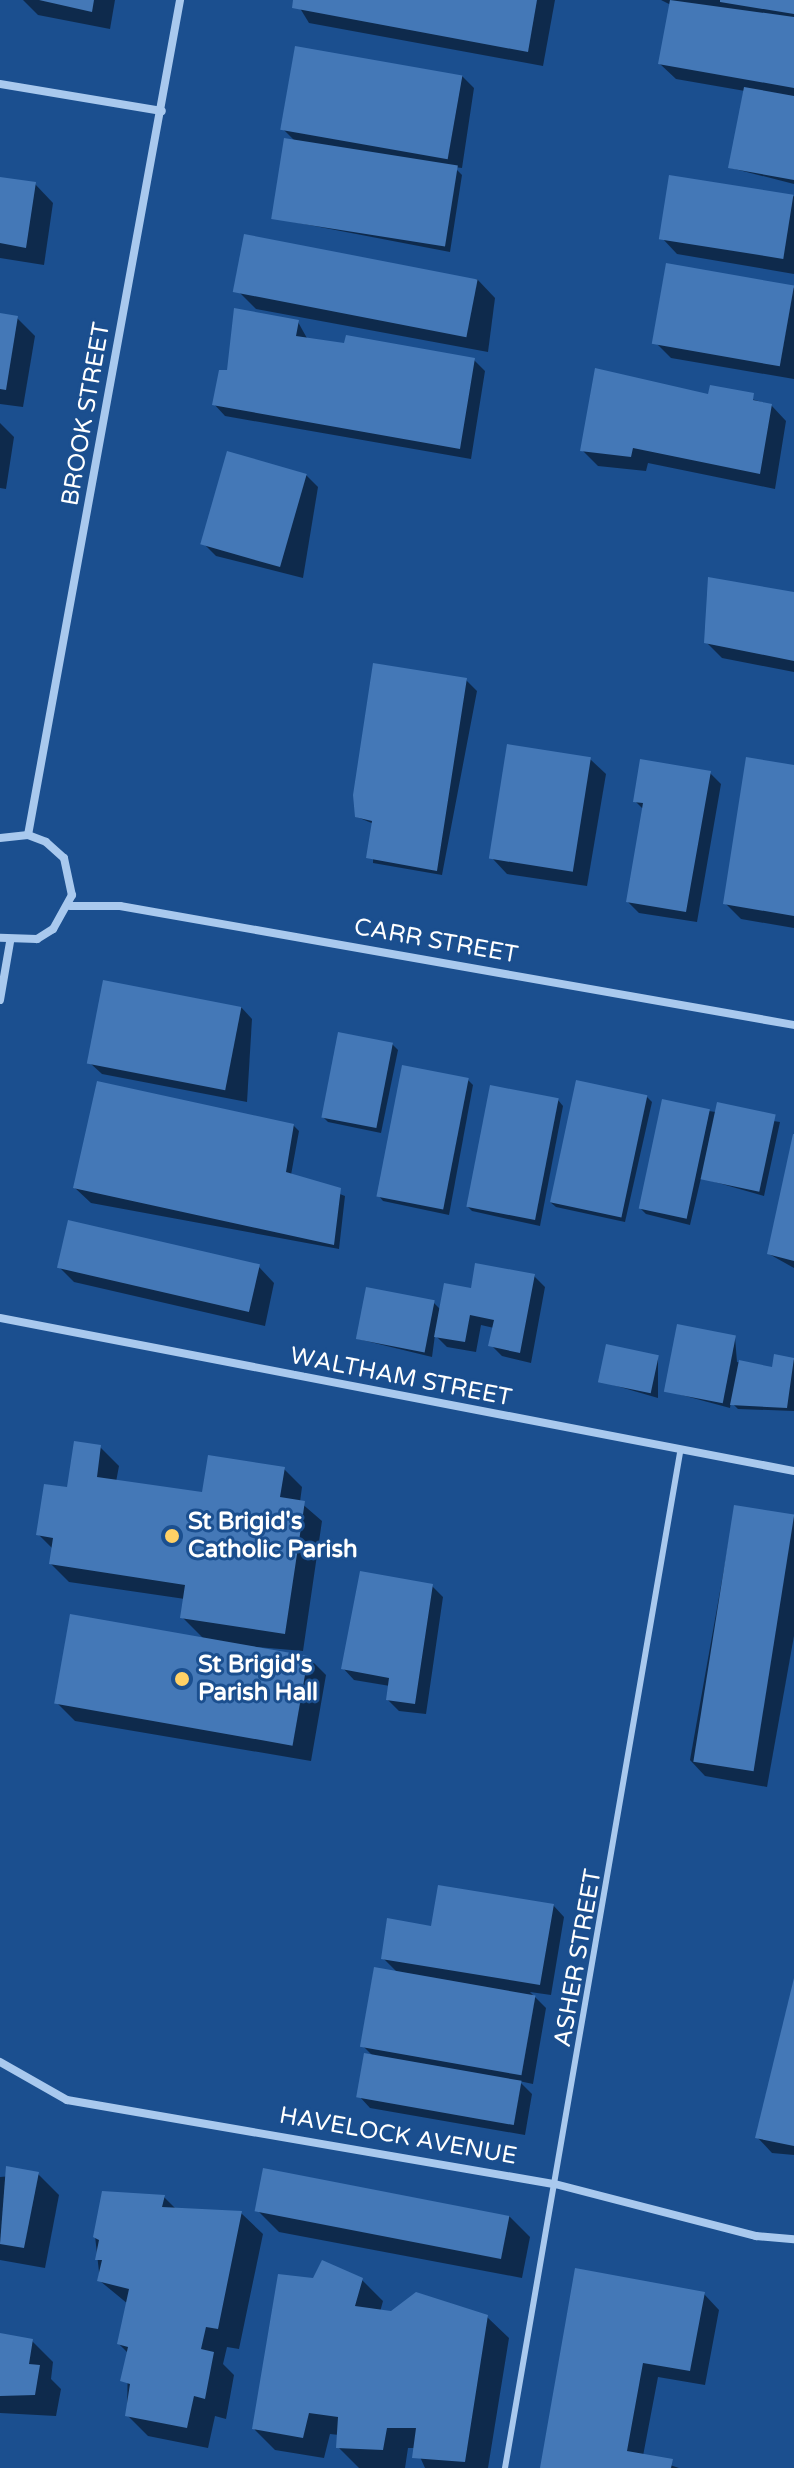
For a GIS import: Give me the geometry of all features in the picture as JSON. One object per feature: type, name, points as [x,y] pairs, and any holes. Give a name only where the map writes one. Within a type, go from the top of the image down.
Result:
[{"type":"street","name":"BROOK STREET","points":[[28,835],[180,0]]},
{"type":"street","points":[[0,84],[162,111]]},
{"type":"street","points":[[0,838],[28,835],[64,858],[72,876],[70,906],[53,929],[10,942],[0,938]]},
{"type":"street","name":"CARR STREET","points":[[70,906],[120,906],[794,1025]]},
{"type":"street","points":[[0,1000],[10,942]]},
{"type":"street","name":"WALTHAM STREET","points":[[0,1318],[680,1453],[794,1471]]},
{"type":"street","name":"HAVELOCK AVENUE","points":[[0,2062],[67,2100],[555,2184],[756,2236],[794,2239]]},
{"type":"lane","name":"ASHER STREET","points":[[505,2468],[680,1453]]},
{"type":"building","points":[[39,0],[94,0],[92,12]]},
{"type":"building","points":[[293,0],[537,0],[528,52],[292,8]]},
{"type":"building","points":[[670,0],[794,17],[794,88],[658,64]]},
{"type":"building","points":[[794,0],[794,14],[720,2]]},
{"type":"building","points":[[295,46],[462,76],[448,159],[280,130]]},
{"type":"building","points":[[744,87],[794,96],[794,180],[728,168]]},
{"type":"building","points":[[284,138],[458,166],[445,247],[271,219]]},
{"type":"building","points":[[669,175],[793,195],[783,259],[659,239]]},
{"type":"building","points":[[0,177],[36,182],[26,248],[0,243]]},
{"type":"building","points":[[244,234],[478,279],[466,337],[233,292]]},
{"type":"building","points":[[666,263],[794,286],[780,366],[652,344]]},
{"type":"building","points":[[234,308],[299,320],[296,336],[344,343],[346,335],[475,358],[460,449],[212,405],[219,370],[227,370]]},
{"type":"building","points":[[0,313],[18,316],[6,390],[0,389]]},
{"type":"building","points":[[595,368],[708,394],[710,385],[754,393],[753,400],[772,404],[760,474],[633,448],[631,457],[580,451]]},
{"type":"building","points":[[227,451],[307,474],[280,567],[200,544]]},
{"type":"building","points":[[708,577],[794,592],[794,661],[704,643]]},
{"type":"building","points":[[373,663],[467,678],[437,871],[366,858],[372,821],[355,817],[353,795]]},
{"type":"building","points":[[507,744],[591,757],[573,872],[489,859]]},
{"type":"building","points":[[746,757],[794,765],[794,916],[723,904]]},
{"type":"building","points":[[640,759],[711,771],[686,912],[626,902],[643,803],[633,802]]},
{"type":"building","points":[[103,980],[241,1007],[225,1090],[87,1063]]},
{"type":"building","points":[[338,1032],[393,1043],[376,1128],[321,1117]]},
{"type":"building","points":[[402,1065],[469,1078],[443,1210],[376,1197]]},
{"type":"building","points":[[576,1080],[647,1095],[621,1217],[550,1202]]},
{"type":"building","points":[[97,1081],[294,1124],[286,1172],[341,1188],[334,1245],[73,1188]]},
{"type":"building","points":[[490,1085],[559,1098],[535,1220],[466,1207]]},
{"type":"building","points":[[662,1099],[710,1109],[687,1219],[639,1209]]},
{"type":"building","points":[[717,1102],[776,1114],[759,1192],[701,1179]]},
{"type":"building","points":[[794,1134],[794,1261],[767,1254]]},
{"type":"building","points":[[68,1220],[260,1264],[249,1312],[57,1268]]},
{"type":"building","points":[[475,1263],[535,1274],[520,1353],[488,1346],[494,1320],[470,1315],[465,1342],[434,1337],[444,1283],[471,1288]]},
{"type":"building","points":[[366,1287],[435,1300],[425,1352],[356,1339]]},
{"type":"building","points":[[677,1324],[736,1335],[723,1403],[664,1392]]},
{"type":"building","points":[[606,1344],[659,1355],[651,1393],[598,1382]]},
{"type":"building","points":[[774,1354],[794,1358],[787,1408],[730,1405],[739,1360],[772,1367]]},
{"type":"building","name":"St Brigid's Catholic Parish","points":[[74,1441],[101,1445],[97,1477],[202,1492],[208,1455],[285,1467],[280,1497],[305,1501],[285,1634],[180,1618],[185,1585],[49,1564],[53,1538],[36,1535],[44,1484],[67,1487]]},
{"type":"building","points":[[734,1505],[794,1515],[754,1771],[693,1762]]},
{"type":"building","points":[[360,1571],[433,1584],[415,1704],[386,1700],[389,1678],[341,1669]]},
{"type":"building","name":"St Brigid's Parish Hall","points":[[70,1614],[308,1656],[293,1746],[54,1704]]},
{"type":"building","points":[[438,1885],[554,1904],[540,1985],[381,1959],[387,1918],[431,1926]]},
{"type":"building","points":[[374,1967],[536,1995],[521,2075],[360,2047]]},
{"type":"building","points":[[794,1978],[794,2146],[755,2138]]},
{"type":"building","points":[[364,2053],[522,2081],[514,2125],[356,2097]]},
{"type":"building","points":[[6,2166],[39,2172],[24,2248],[0,2244]]},
{"type":"building","points":[[263,2168],[509,2216],[501,2259],[255,2211]]},
{"type":"building","points":[[102,2191],[165,2195],[162,2207],[242,2211],[218,2329],[206,2327],[201,2349],[214,2352],[205,2399],[194,2396],[187,2428],[125,2416],[130,2384],[120,2381],[128,2347],[117,2344],[129,2289],[97,2281],[102,2260],[95,2260],[99,2240],[93,2237]]},
{"type":"building","points":[[322,2260],[363,2278],[355,2306],[391,2311],[416,2292],[488,2315],[465,2462],[412,2458],[416,2428],[387,2428],[383,2450],[336,2448],[338,2417],[309,2413],[303,2438],[252,2429],[278,2274],[313,2278]]},
{"type":"building","points":[[575,2268],[705,2292],[690,2371],[643,2363],[627,2451],[673,2459],[671,2468],[540,2468]]},
{"type":"building","points":[[0,2333],[33,2339],[29,2364],[40,2365],[35,2395],[0,2396]]},
{"type":"place","name":"St Brigid's Catholic Parish","points":[[172,1536]]},
{"type":"place","name":"St Brigid's Parish Hall","points":[[182,1679]]}]
